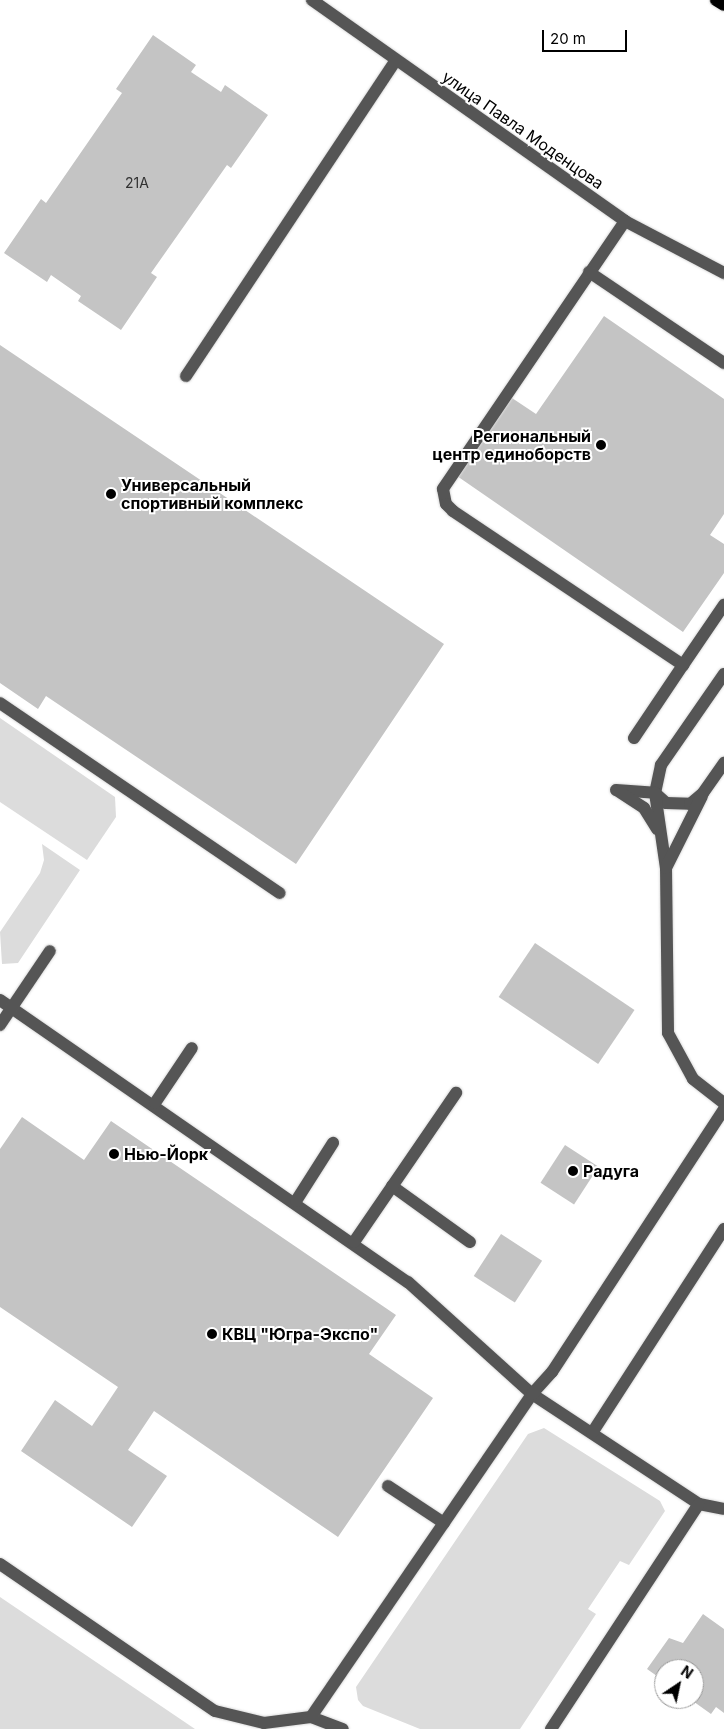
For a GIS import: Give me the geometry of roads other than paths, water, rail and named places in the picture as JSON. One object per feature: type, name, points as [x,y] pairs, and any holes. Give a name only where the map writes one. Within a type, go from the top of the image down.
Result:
[{"type":"main road","points":[[716,0],[724,6]]},
{"type":"street","name":"улица Павла Моденцова","points":[[312,0],[624,221],[724,274]]},
{"type":"street","points":[[186,376],[396,60]]},
{"type":"street","points":[[624,221],[448,479],[444,496],[453,511],[683,665]]},
{"type":"street","points":[[589,272],[724,363]]},
{"type":"street","points":[[634,738],[724,605]]},
{"type":"street","points":[[724,674],[661,765],[655,794],[666,868],[668,1033],[694,1079],[724,1103]]},
{"type":"street","points":[[0,703],[280,892]]},
{"type":"street","points":[[666,868],[703,793],[724,763]]},
{"type":"street","points":[[662,840],[644,808],[616,790],[655,794],[679,806],[690,804],[703,793]]},
{"type":"street","points":[[0,1025],[50,952]]},
{"type":"street","points":[[0,1000],[155,1103],[354,1242],[408,1282],[532,1394],[699,1504],[724,1509]]},
{"type":"street","points":[[155,1103],[192,1048]]},
{"type":"street","points":[[354,1242],[456,1093]]},
{"type":"street","points":[[311,1717],[532,1394],[552,1372],[724,1109]]},
{"type":"street","points":[[296,1201],[333,1144]]},
{"type":"street","points":[[392,1186],[470,1242]]},
{"type":"street","points":[[592,1433],[724,1229]]},
{"type":"street","points":[[388,1486],[444,1523]]},
{"type":"street","points":[[551,1729],[699,1504]]},
{"type":"street","points":[[0,1564],[215,1710],[264,1723],[311,1717],[343,1729]]},
{"type":"place","name":"Региональный центр единоборств","points":[[601,445]]},
{"type":"place","name":"Универсальный спортивный комплекс","points":[[111,494]]},
{"type":"place","name":"Нью-Йорк","points":[[114,1154]]},
{"type":"place","name":"Радуга","points":[[573,1171]]},
{"type":"place","name":"КВЦ \"Югра-Экспо\"","points":[[212,1334]]}]
